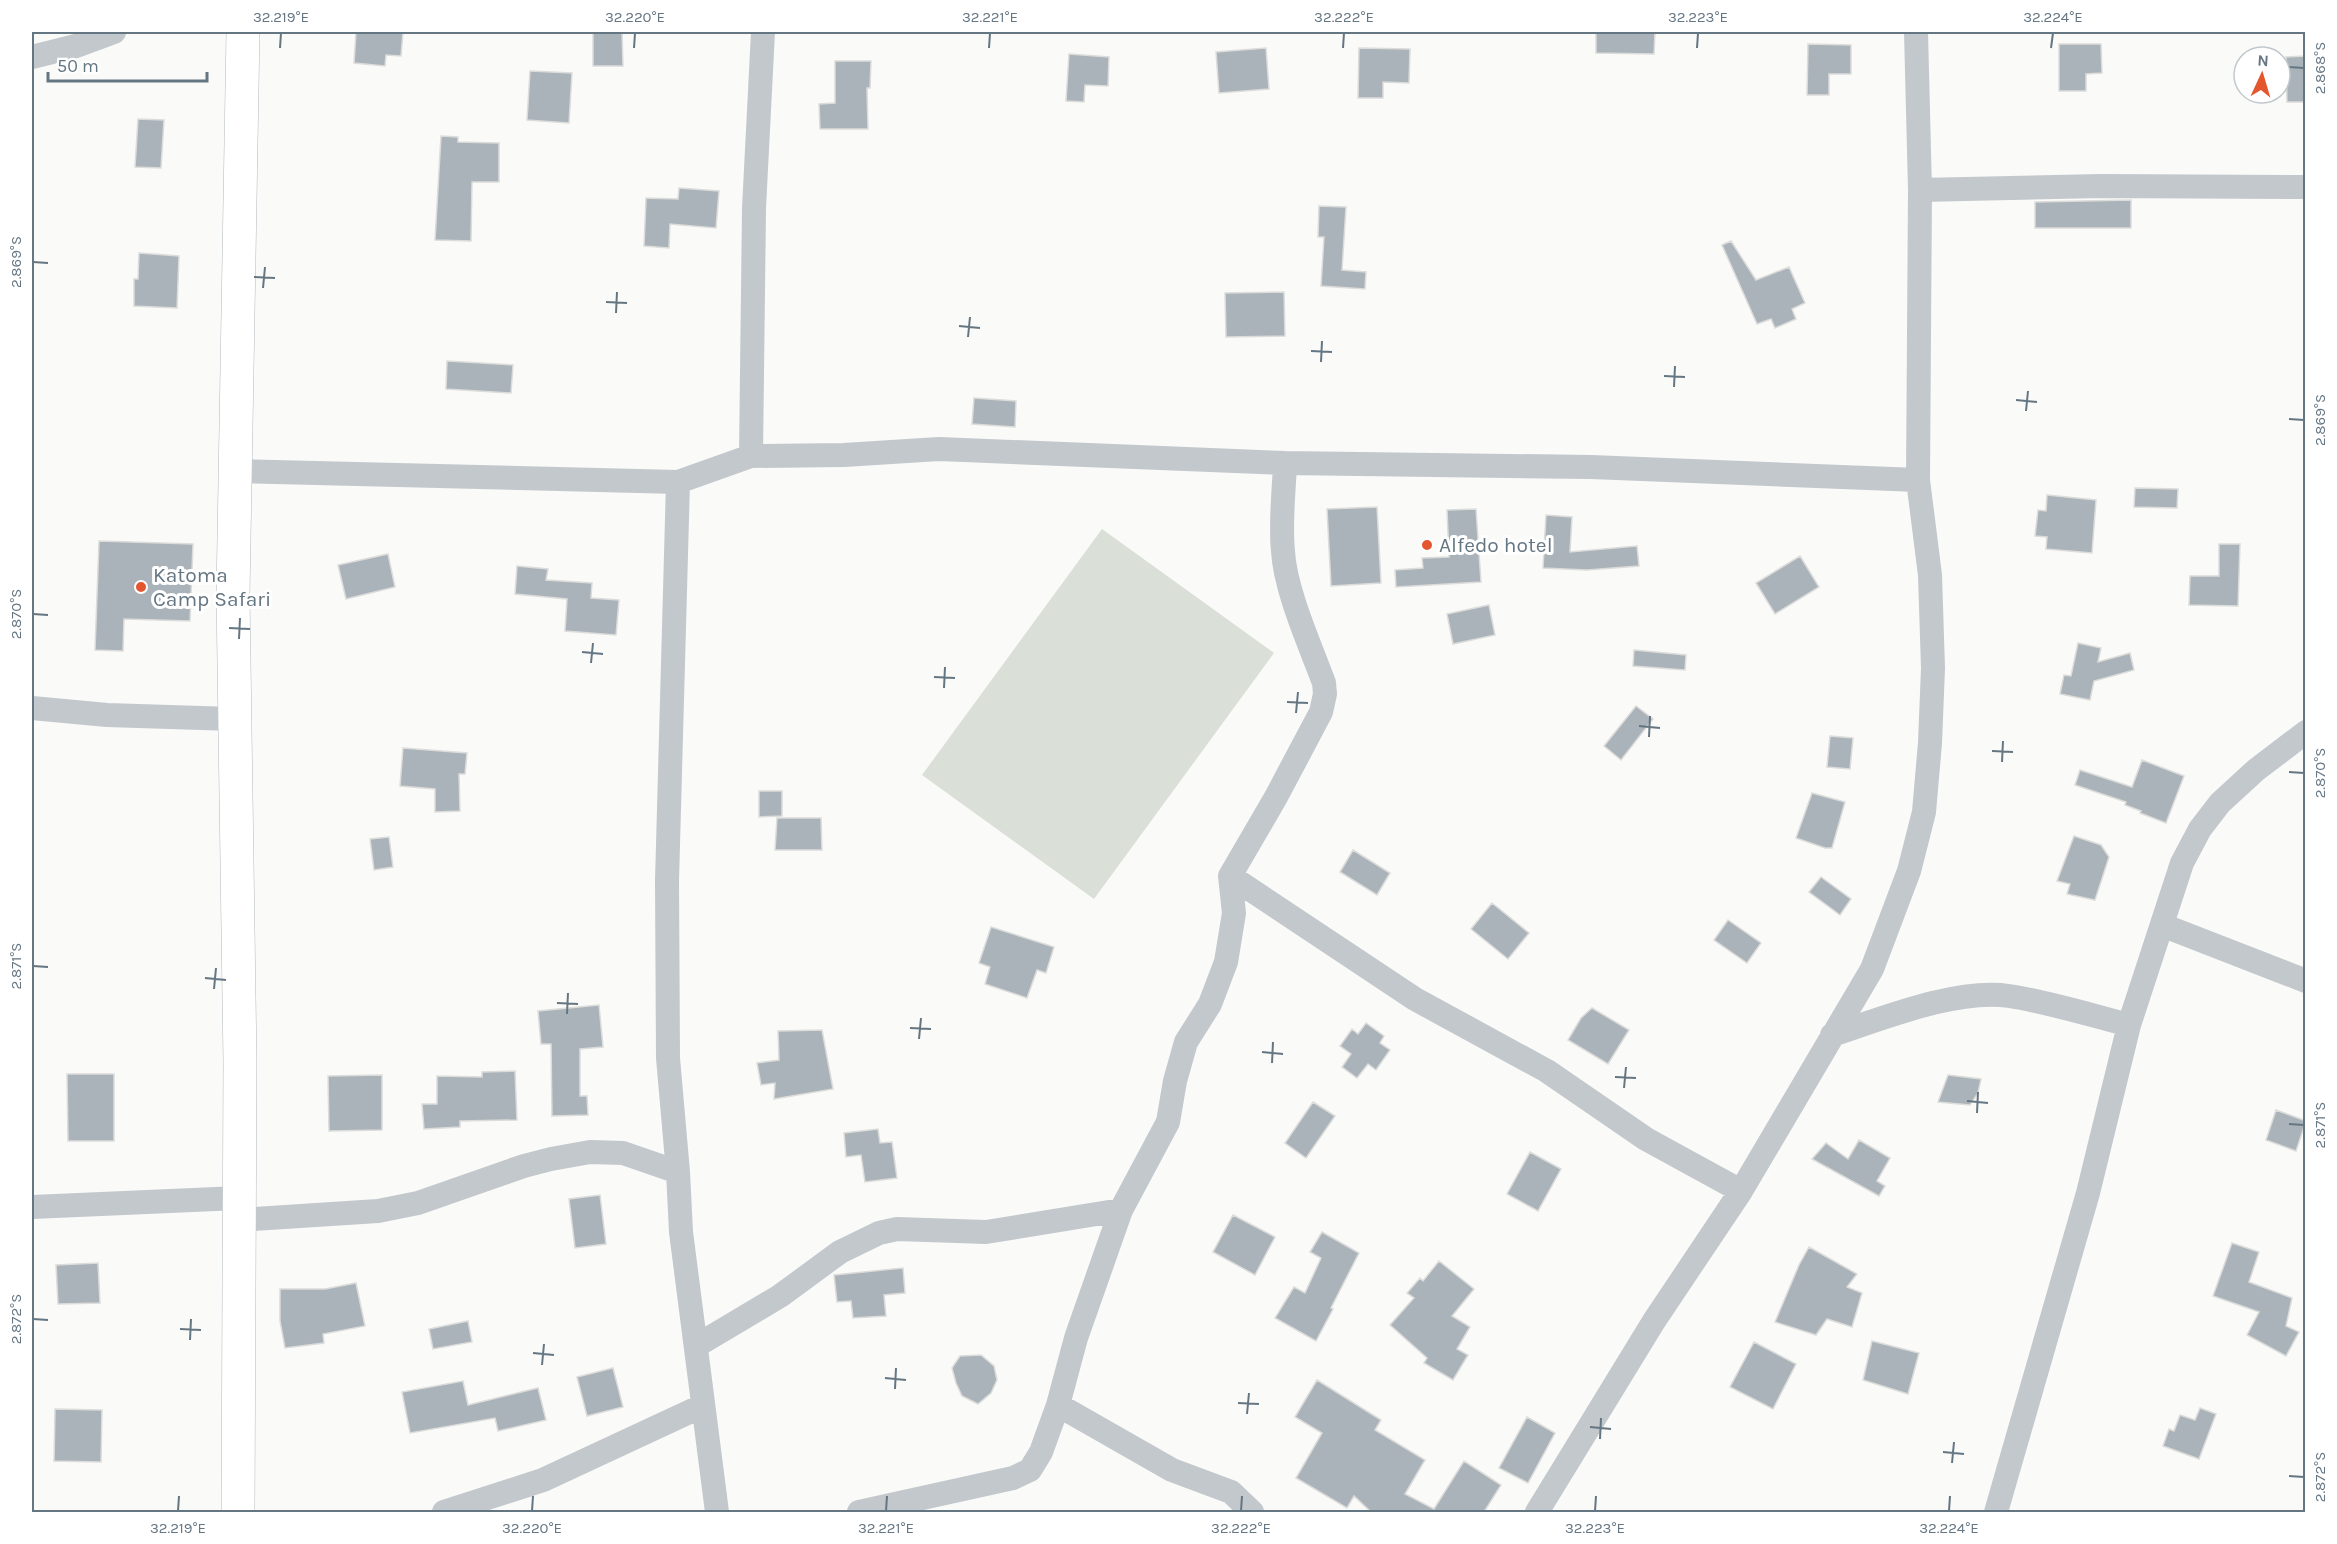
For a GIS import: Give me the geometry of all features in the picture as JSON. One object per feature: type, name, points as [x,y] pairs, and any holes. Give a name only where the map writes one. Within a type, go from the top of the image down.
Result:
[{"type":"street","points":[[32,57],[76,46],[114,32]]},
{"type":"street","points":[[238,1512],[240,1062],[233,720],[243,32]]},
{"type":"street","points":[[751,456],[754,208],[763,32]]},
{"type":"street","points":[[1537,1512],[1654,1321],[1741,1191],[1872,969],[1909,871],[1924,812],[1933,668],[1930,575],[1918,480],[1920,190],[1916,32]]},
{"type":"street","points":[[1920,190],[2101,186],[2306,187]]},
{"type":"street","points":[[236,471],[678,483],[751,456],[844,455],[939,448],[1285,463],[1591,467],[1918,480]]},
{"type":"street","points":[[859,1512],[1023,1474],[1030,1470],[1041,1452],[1058,1405],[1076,1338],[1121,1210],[1168,1122],[1175,1081],[1186,1042],[1209,1004],[1226,962],[1234,914],[1230,876],[1282,786],[1321,712],[1325,694],[1324,683],[1286,574],[1282,552],[1285,463]]},
{"type":"street","points":[[678,483],[667,893],[668,1058],[681,1232],[717,1512]]},
{"type":"street","points":[[32,708],[107,715],[233,720]]},
{"type":"street","points":[[1996,1512],[2088,1193],[2129,1025],[2182,863],[2200,829],[2220,803],[2256,770],[2306,732]]},
{"type":"street","points":[[1230,876],[1415,999],[1547,1071],[1646,1139],[1741,1191]]},
{"type":"street","points":[[2162,925],[2306,981]]},
{"type":"street","points":[[1832,1035],[1905,1011],[1985,995],[2008,995],[2129,1025]]},
{"type":"street","points":[[32,1207],[378,1210],[418,1203],[542,1161],[590,1152],[623,1153],[678,1172]]},
{"type":"street","points":[[696,1346],[780,1296],[840,1252],[879,1233],[897,1229],[986,1232],[1121,1210]]},
{"type":"street","points":[[1058,1405],[1172,1470],[1231,1492],[1252,1512]]},
{"type":"street","points":[[444,1512],[543,1480],[702,1406]]},
{"type":"shaded area","points":[[1102,529],[1274,653],[1094,899],[922,775]]},
{"type":"building","points":[[356,32],[403,32],[401,56],[386,55],[385,66],[354,63]]},
{"type":"building","points":[[593,32],[622,32],[623,66],[593,66]]},
{"type":"building","points":[[1596,32],[1655,32],[1654,54],[1596,53]]},
{"type":"building","points":[[1808,44],[1851,45],[1851,74],[1829,74],[1829,95],[1807,95]]},
{"type":"building","points":[[2059,44],[2101,44],[2102,73],[2086,74],[2086,91],[2059,91]]},
{"type":"building","points":[[1266,48],[1269,89],[1219,93],[1216,52]]},
{"type":"building","points":[[1359,48],[1410,49],[1409,83],[1383,82],[1383,98],[1358,98]]},
{"type":"building","points":[[1069,54],[1109,57],[1108,86],[1085,85],[1084,102],[1066,101]]},
{"type":"building","points":[[2306,56],[2306,102],[2292,102],[2292,57]]},
{"type":"building","points":[[835,61],[871,61],[870,88],[867,88],[868,129],[820,129],[819,104],[835,103]]},
{"type":"building","points":[[530,71],[572,73],[569,123],[527,120]]},
{"type":"building","points":[[138,119],[164,120],[161,168],[135,167]]},
{"type":"building","points":[[441,136],[458,137],[458,142],[499,143],[499,182],[472,182],[471,241],[435,240]]},
{"type":"building","points":[[679,188],[719,191],[716,228],[670,224],[669,248],[644,246],[646,198],[678,199]]},
{"type":"building","points":[[2131,200],[2131,228],[2035,228],[2035,202]]},
{"type":"building","points":[[1319,206],[1346,207],[1342,270],[1366,272],[1365,289],[1321,286],[1324,237],[1318,237]]},
{"type":"building","points":[[1731,241],[1756,280],[1789,267],[1805,303],[1792,309],[1796,319],[1775,328],[1771,319],[1757,324],[1722,245]]},
{"type":"building","points":[[139,253],[179,256],[177,308],[134,306],[134,279],[138,279]]},
{"type":"building","points":[[1284,292],[1285,336],[1226,337],[1225,293]]},
{"type":"building","points":[[447,361],[513,365],[511,393],[446,389]]},
{"type":"building","points":[[974,398],[1016,401],[1015,427],[972,424]]},
{"type":"building","points":[[2135,488],[2178,489],[2177,508],[2134,507]]},
{"type":"building","points":[[2047,495],[2096,500],[2092,553],[2046,549],[2047,537],[2035,536],[2038,510],[2046,511]]},
{"type":"building","points":[[1377,507],[1381,583],[1331,586],[1327,509]]},
{"type":"building","points":[[1476,509],[1481,582],[1396,587],[1395,570],[1423,568],[1422,558],[1449,557],[1447,510]]},
{"type":"building","points":[[1546,515],[1572,517],[1570,552],[1637,546],[1639,566],[1587,570],[1543,568]]},
{"type":"building","points":[[99,541],[193,544],[190,621],[124,619],[123,651],[95,650]]},
{"type":"building","points":[[2219,544],[2240,544],[2238,606],[2189,605],[2190,576],[2219,576]]},
{"type":"building","points":[[388,554],[395,587],[346,599],[338,565]]},
{"type":"building","points":[[1800,556],[1819,587],[1775,614],[1756,583]]},
{"type":"building","points":[[517,566],[548,569],[546,580],[592,583],[591,598],[619,600],[616,635],[565,631],[567,599],[515,594]]},
{"type":"building","points":[[1489,605],[1495,635],[1453,644],[1447,614]]},
{"type":"building","points":[[2078,643],[2101,648],[2098,662],[2130,653],[2134,670],[2094,681],[2090,700],[2060,694],[2064,675],[2071,676]]},
{"type":"building","points":[[1634,650],[1686,655],[1685,670],[1633,666]]},
{"type":"building","points":[[1636,706],[1653,719],[1621,760],[1604,746]]},
{"type":"building","points":[[1830,736],[1853,738],[1850,769],[1827,767]]},
{"type":"building","points":[[403,748],[467,753],[465,774],[459,774],[460,811],[435,812],[435,789],[400,786]]},
{"type":"building","points":[[2142,760],[2184,776],[2166,823],[2140,813],[2141,811],[2125,805],[2126,802],[2075,785],[2080,770],[2132,787]]},
{"type":"building","points":[[759,791],[782,791],[782,816],[759,817]]},
{"type":"building","points":[[1812,793],[1845,802],[1832,848],[1825,848],[1796,838]]},
{"type":"building","points":[[777,818],[821,818],[822,850],[775,850]]},
{"type":"building","points":[[2074,836],[2101,845],[2109,857],[2095,900],[2067,894],[2070,884],[2057,881]]},
{"type":"building","points":[[389,837],[393,867],[374,870],[370,839]]},
{"type":"building","points":[[1353,850],[1390,873],[1377,895],[1340,872]]},
{"type":"building","points":[[1821,877],[1851,899],[1840,915],[1809,892]]},
{"type":"building","points":[[1492,903],[1529,933],[1508,959],[1471,929]]},
{"type":"building","points":[[1728,920],[1761,943],[1747,963],[1714,940]]},
{"type":"building","points":[[991,927],[1054,947],[1046,973],[1037,970],[1027,998],[985,984],[990,967],[979,963]]},
{"type":"building","points":[[599,1005],[603,1047],[580,1049],[580,1096],[587,1096],[588,1115],[552,1116],[551,1044],[541,1044],[538,1011]]},
{"type":"building","points":[[1592,1008],[1629,1030],[1608,1064],[1568,1040],[1581,1018]]},
{"type":"building","points":[[1366,1023],[1384,1036],[1380,1043],[1390,1050],[1376,1070],[1368,1064],[1357,1078],[1342,1067],[1351,1054],[1340,1046],[1352,1029],[1358,1034]]},
{"type":"building","points":[[822,1030],[833,1089],[774,1099],[775,1083],[761,1085],[757,1063],[779,1060],[778,1031]]},
{"type":"building","points":[[515,1071],[517,1120],[460,1121],[460,1127],[424,1129],[422,1104],[437,1104],[437,1076],[482,1077],[482,1072]]},
{"type":"building","points":[[67,1074],[114,1074],[114,1141],[68,1141]]},
{"type":"building","points":[[382,1075],[382,1130],[329,1131],[328,1076]]},
{"type":"building","points":[[1948,1075],[1981,1079],[1978,1093],[1970,1105],[1938,1102]]},
{"type":"building","points":[[1313,1102],[1335,1116],[1306,1158],[1285,1143]]},
{"type":"building","points":[[2276,1110],[2306,1121],[2296,1151],[2266,1140]]},
{"type":"building","points":[[878,1129],[880,1143],[892,1142],[897,1178],[865,1182],[861,1155],[846,1157],[844,1133]]},
{"type":"building","points":[[1859,1140],[1890,1158],[1877,1181],[1885,1186],[1879,1196],[1812,1159],[1826,1143],[1848,1159]]},
{"type":"building","points":[[1530,1152],[1561,1169],[1538,1211],[1507,1194]]},
{"type":"building","points":[[600,1195],[606,1244],[575,1248],[569,1199]]},
{"type":"building","points":[[1233,1215],[1275,1237],[1255,1275],[1213,1252]]},
{"type":"building","points":[[1322,1232],[1359,1253],[1316,1341],[1275,1318],[1294,1287],[1305,1293],[1321,1258],[1310,1252]]},
{"type":"building","points":[[2232,1243],[2259,1252],[2249,1282],[2292,1298],[2286,1326],[2299,1332],[2286,1356],[2247,1335],[2259,1312],[2213,1296]]},
{"type":"building","points":[[1809,1247],[1857,1274],[1847,1287],[1862,1293],[1852,1327],[1827,1319],[1816,1335],[1775,1322]]},
{"type":"building","points":[[1439,1261],[1474,1289],[1452,1316],[1470,1327],[1457,1349],[1468,1355],[1453,1380],[1424,1363],[1427,1358],[1390,1325],[1414,1298],[1407,1293],[1420,1278],[1423,1281]]},
{"type":"building","points":[[98,1263],[100,1303],[58,1304],[56,1265]]},
{"type":"building","points":[[903,1268],[905,1293],[884,1295],[886,1316],[853,1318],[851,1301],[837,1302],[834,1275]]},
{"type":"building","points":[[356,1283],[365,1326],[323,1334],[324,1343],[285,1348],[280,1321],[280,1289],[325,1289]]},
{"type":"building","points":[[468,1321],[472,1342],[433,1349],[429,1329]]},
{"type":"building","points":[[1872,1341],[1919,1353],[1908,1394],[1863,1380]]},
{"type":"building","points":[[1754,1342],[1796,1364],[1773,1409],[1730,1387]]},
{"type":"building","points":[[981,1355],[994,1366],[997,1380],[991,1393],[978,1404],[962,1396],[952,1368],[960,1356]]},
{"type":"building","points":[[613,1368],[623,1407],[587,1416],[577,1377]]},
{"type":"building","points":[[1317,1380],[1381,1420],[1375,1430],[1425,1460],[1405,1494],[1434,1509],[1464,1461],[1501,1485],[1484,1512],[1371,1512],[1354,1496],[1347,1508],[1296,1478],[1322,1433],[1295,1417]]},
{"type":"building","points":[[463,1381],[468,1405],[538,1388],[546,1420],[498,1431],[495,1418],[410,1433],[402,1392]]},
{"type":"building","points":[[2200,1408],[2216,1414],[2199,1459],[2163,1446],[2169,1429],[2174,1431],[2180,1415],[2195,1420]]},
{"type":"building","points":[[55,1409],[102,1410],[101,1462],[54,1461]]},
{"type":"building","points":[[1527,1417],[1555,1433],[1528,1483],[1499,1468]]},
{"type":"place","name":"Alfedo hotel","points":[[1427,545]]},
{"type":"place","name":"Katoma Camp Safari","points":[[141,587]]}]
